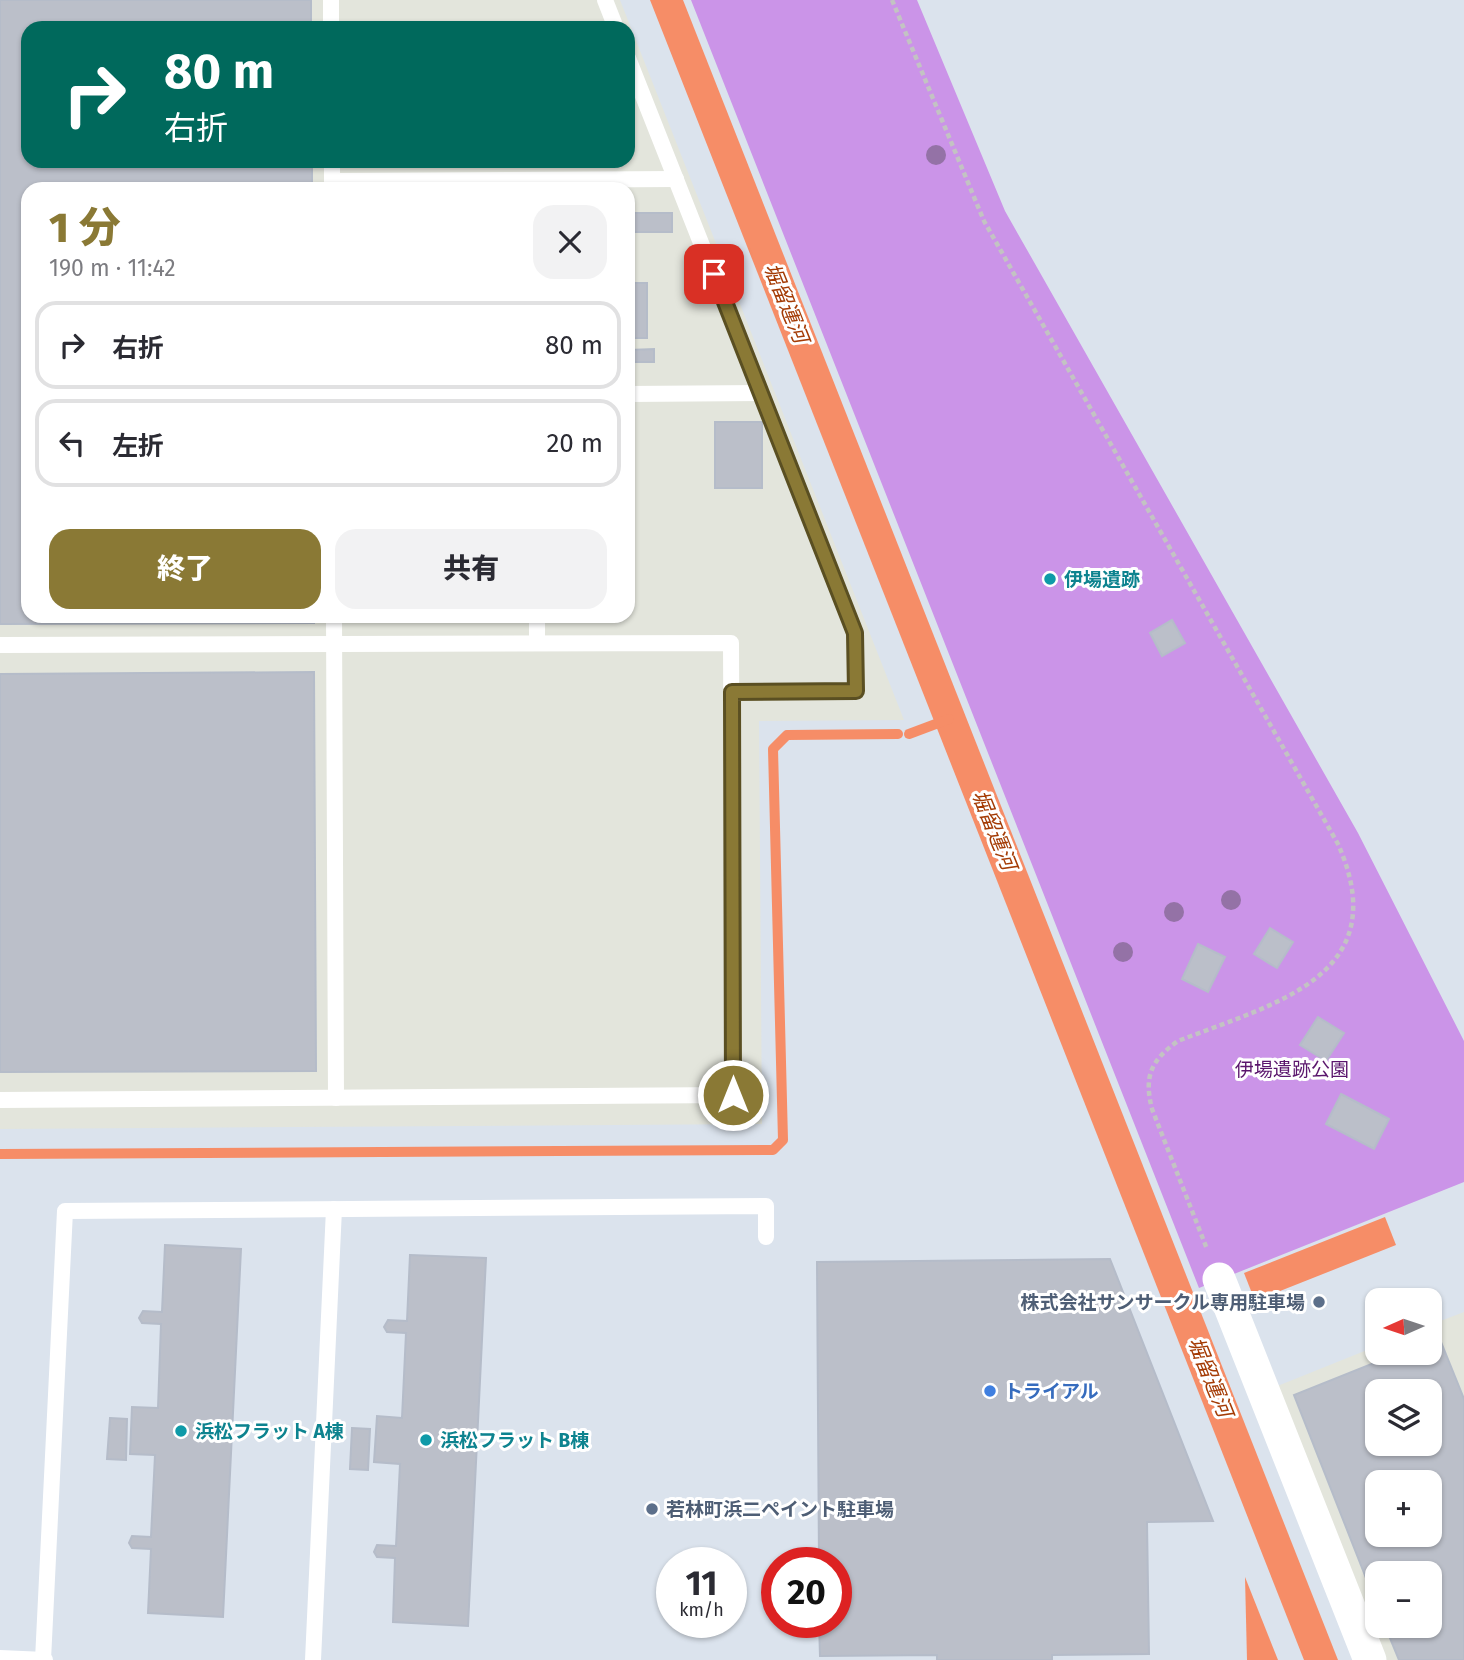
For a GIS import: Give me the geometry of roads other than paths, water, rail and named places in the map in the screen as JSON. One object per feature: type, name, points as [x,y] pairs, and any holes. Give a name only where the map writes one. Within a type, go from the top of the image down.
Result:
[{"type":"street","points":[[1219,1279],[1370,1660]]},
{"type":"lane","points":[[331,0],[331,21]]},
{"type":"lane","points":[[606,0],[614,21]]},
{"type":"lane","points":[[635,76],[855,633],[856,691],[732,692]]},
{"type":"lane","points":[[591,182],[676,179]]},
{"type":"lane","points":[[635,394],[761,393]]},
{"type":"lane","points":[[334,623],[336,1098]]},
{"type":"lane","points":[[537,623],[537,643]]},
{"type":"lane","points":[[0,645],[731,642],[733,1095],[0,1100]]},
{"type":"lane","points":[[0,1658],[44,1660],[65,1211],[766,1206],[766,1237]]},
{"type":"lane","points":[[313,1660],[334,1209]]},
{"type":"water","name":"堀留運河","points":[[650,0],[683,0],[1338,1660],[1304,1660]]},
{"type":"water","points":[[1385,1217],[1396,1245],[1255,1301],[1244,1273]]},
{"type":"water","points":[[1245,1577],[1278,1660],[1247,1660]]},
{"type":"waterway","points":[[909,734],[949,719]]},
{"type":"waterway","points":[[0,1154],[773,1150],[783,1140],[773,749],[787,735],[898,734]]},
{"type":"place","name":"伊場遺跡","points":[[1050,579]]},
{"type":"place","name":"株式会社サンサークル専用駐車場","points":[[1319,1302]]},
{"type":"place","name":"トライアル","points":[[990,1391]]},
{"type":"place","name":"浜松フラット A棟","points":[[181,1431]]},
{"type":"place","name":"浜松フラット B棟","points":[[426,1440]]},
{"type":"place","name":"若林町浜二ペイント駐車場","points":[[652,1509]]},
{"type":"park label","name":"伊場遺跡公園","points":[[1292,1069]]}]
